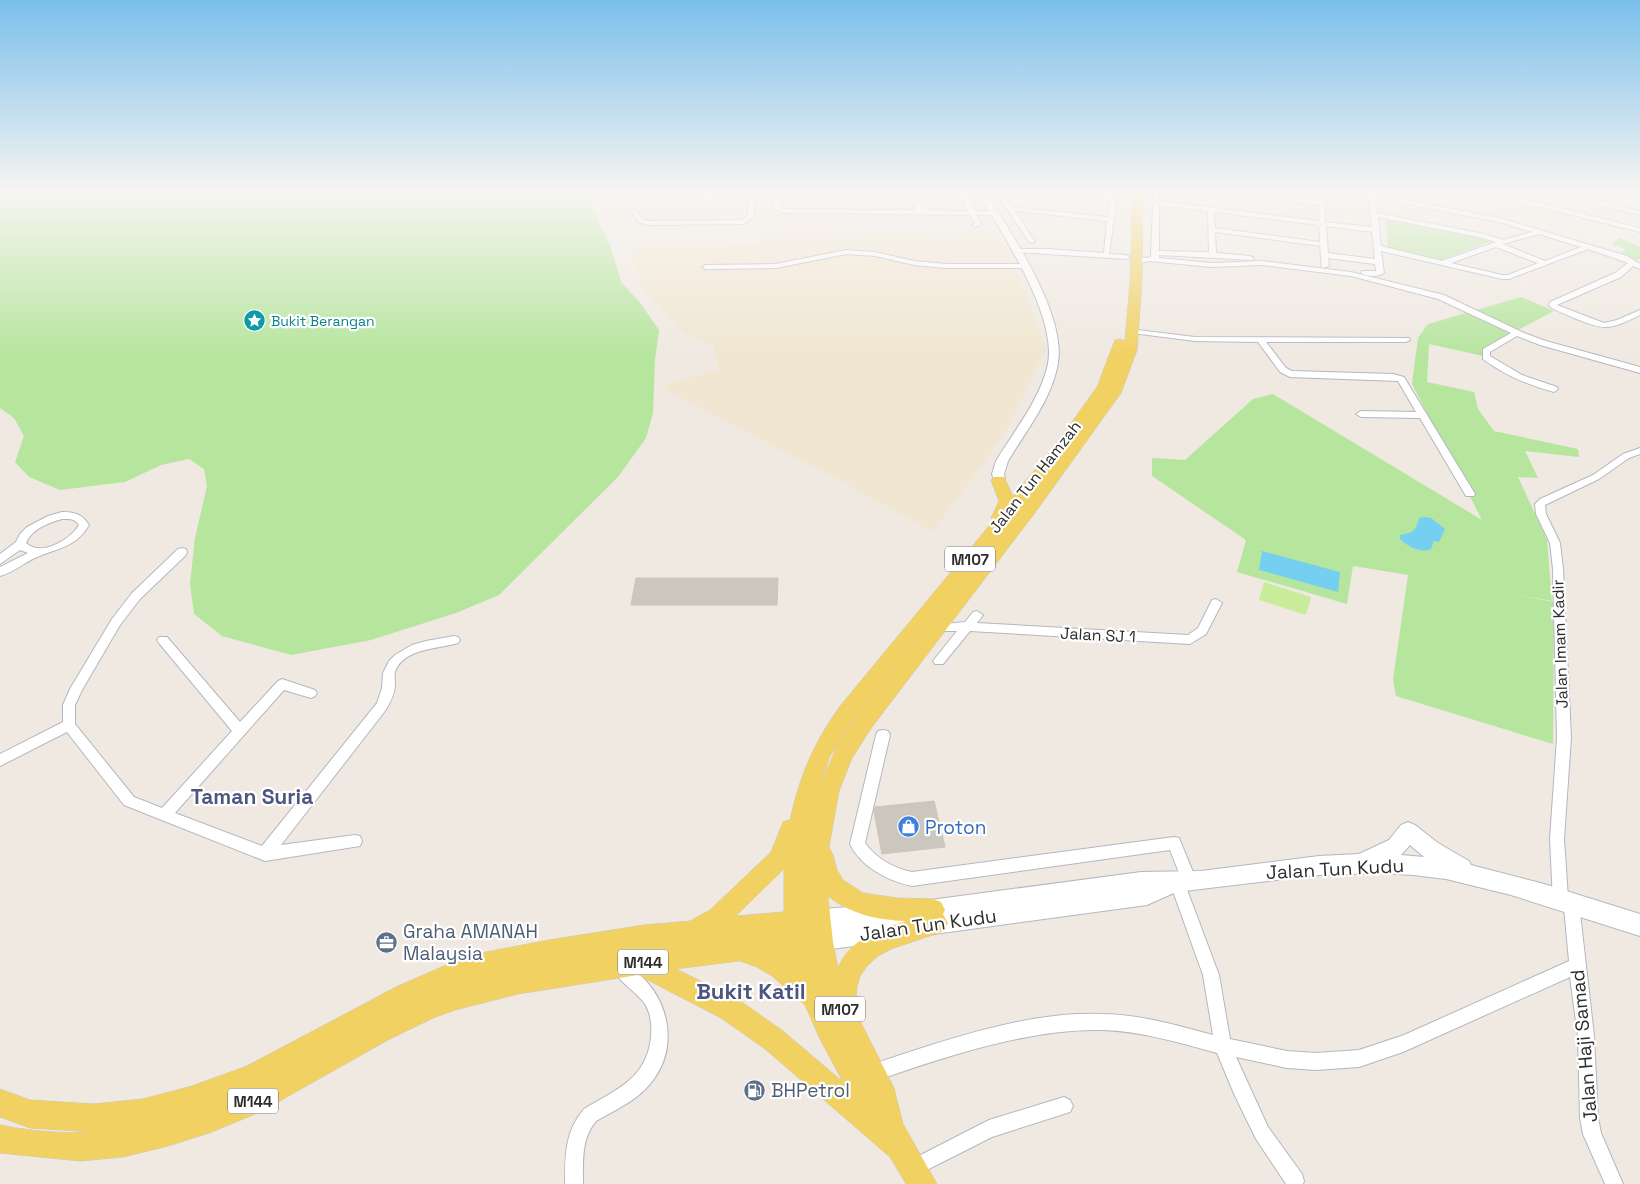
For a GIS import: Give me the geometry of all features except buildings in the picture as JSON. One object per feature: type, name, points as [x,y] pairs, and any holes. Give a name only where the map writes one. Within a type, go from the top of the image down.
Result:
[{"type":"main road","name":"Jalan Tun Hamzah","points":[[809,931],[816,859],[824,812],[838,766],[848,746],[938,628],[959,621],[1106,407],[1124,371],[1131,350],[1143,257],[1141,246]]},
{"type":"main road","name":"Jalan Tun Hamzah","points":[[809,931],[796,852],[806,795],[816,766],[834,731],[852,705],[977,549],[1011,511],[1059,450],[1104,387],[1119,350],[1125,289],[1143,257]]},
{"type":"main road","points":[[999,480],[1004,486],[1020,488],[1059,450]]},
{"type":"main road","points":[[977,549],[1007,505],[1008,500],[999,480]]},
{"type":"main road","points":[[634,955],[718,918],[761,878],[779,859],[785,849],[802,785],[810,770],[816,766]]},
{"type":"main road","points":[[824,812],[822,856],[824,870],[831,884],[856,902],[871,907],[934,916]]},
{"type":"main road","points":[[1353,864],[1396,848],[1408,831],[1431,850],[1447,860],[1487,878]]},
{"type":"main road","name":"Jalan Tun Kudu","points":[[809,931],[934,916],[1147,895],[1180,883],[1288,869],[1377,863],[1421,865],[1487,878],[1640,926]]},
{"type":"main road","points":[[844,1016],[843,994],[854,960],[867,948],[934,916]]},
{"type":"main road","name":"M144","points":[[0,1103],[30,1114],[94,1118],[143,1113],[192,1100],[254,1077],[407,995],[451,975],[486,964],[549,952],[634,955],[734,949],[809,931]]},
{"type":"main road","name":"M144","points":[[0,1139],[10,1142],[81,1147],[141,1140],[192,1125],[252,1102],[408,1015],[487,986],[634,955],[809,931]]},
{"type":"main road","name":"M107","points":[[809,931],[815,1001],[844,1058],[875,1109],[884,1112]]},
{"type":"main road","name":"M107","points":[[809,931],[834,996],[884,1098],[884,1112],[912,1167]]},
{"type":"main road","points":[[734,949],[756,953],[788,970],[815,1001]]},
{"type":"main road","points":[[634,955],[669,979],[730,1009],[774,1040],[912,1167]]},
{"type":"street","points":[[999,480],[998,474],[1002,461],[1045,387],[1053,364],[1055,349],[1048,320],[1015,246]]},
{"type":"street","points":[[1108,254],[1109,246]]},
{"type":"street","points":[[1141,246],[1143,257]]},
{"type":"street","points":[[1213,246],[1213,254]]},
{"type":"street","points":[[1323,246],[1325,266]]},
{"type":"street","points":[[1443,263],[1490,246]]},
{"type":"street","points":[[1506,246],[1544,263]]},
{"type":"street","points":[[1376,277],[1380,273],[1379,248],[1502,278],[1587,247],[1632,262],[1640,267]]},
{"type":"street","points":[[1018,251],[1108,254],[1212,266],[1262,263],[1376,277]]},
{"type":"street","points":[[706,267],[776,266],[846,252],[875,254],[906,261],[946,266],[1025,266]]},
{"type":"street","points":[[1143,257],[1213,254],[1325,266],[1376,277],[1451,300],[1517,333],[1559,348],[1640,370]]},
{"type":"street","points":[[1324,255],[1380,262]]},
{"type":"street","points":[[1640,260],[1632,262],[1618,275],[1553,304],[1553,306],[1598,325],[1605,326],[1640,312]]},
{"type":"street","points":[[1132,331],[1195,339],[1406,340]]},
{"type":"street","points":[[1517,333],[1486,351],[1486,357],[1519,376],[1554,389]]},
{"type":"street","points":[[1260,339],[1283,370],[1290,374],[1399,378],[1470,494]]},
{"type":"street","points":[[1361,414],[1423,415]]},
{"type":"street","name":"Jalan Imam Kadir","points":[[1566,902],[1557,839],[1564,738],[1558,569],[1555,543],[1539,508],[1544,501],[1596,477],[1626,456],[1640,451]]},
{"type":"street","points":[[0,560],[20,544],[26,532],[43,521],[63,516],[72,516],[82,521],[82,530],[70,542],[49,550],[29,551],[23,549],[20,544]]},
{"type":"street","points":[[0,572],[38,552]]},
{"type":"street","points":[[182,552],[136,596],[116,622],[76,689],[69,705],[69,726],[129,802],[265,854],[355,841]]},
{"type":"street","name":"Jalan SJ 1","points":[[959,621],[1190,640],[1202,631],[1216,603]]},
{"type":"street","points":[[939,661],[959,621],[976,615]]},
{"type":"street","points":[[163,640],[240,731]]},
{"type":"street","points":[[265,854],[381,707],[387,696],[388,675],[392,666],[412,650],[454,640]]},
{"type":"street","points":[[164,815],[282,684],[311,693]]},
{"type":"street","points":[[0,760],[69,726]]},
{"type":"street","points":[[882,735],[857,844],[879,865],[900,877],[912,879],[1174,844],[1180,883],[1211,975],[1223,1046],[1241,1090],[1262,1132],[1295,1181]]},
{"type":"street","name":"Jalan Haji Samad","points":[[1566,902],[1586,1036],[1589,1118],[1592,1134],[1614,1184]]},
{"type":"street","points":[[574,1184],[574,1153],[578,1132],[583,1122],[590,1115],[640,1083],[650,1072],[659,1046],[658,1018],[653,1002],[641,986],[634,955]]},
{"type":"street","points":[[872,1074],[936,1051],[1018,1030],[1071,1024],[1114,1022],[1151,1028],[1284,1060],[1323,1062],[1349,1060],[1373,1055],[1408,1041],[1576,965]]},
{"type":"street","points":[[912,1167],[989,1129],[1064,1106]]},
{"type":"shaded area","points":[[1005,246],[1021,282],[1046,349],[1004,434],[933,532],[835,478],[660,387],[719,369],[713,345],[685,334],[643,289],[628,248]]},
{"type":"green space","points":[[0,246],[610,246],[621,282],[641,304],[659,330],[655,360],[653,413],[646,438],[618,477],[499,595],[456,613],[371,640],[291,655],[222,636],[194,614],[190,583],[195,538],[207,486],[204,469],[189,459],[161,465],[125,482],[60,490],[29,477],[15,462],[24,436],[14,418],[0,408]]},
{"type":"green space","points":[[1388,246],[1477,246],[1441,260],[1388,248]]},
{"type":"green space","points":[[1618,246],[1640,247],[1640,259],[1634,260],[1620,254],[1626,249]]},
{"type":"green space","points":[[1521,297],[1554,311],[1482,349],[1483,356],[1429,344],[1427,382],[1474,392],[1478,409],[1494,431],[1578,449],[1579,457],[1525,451],[1538,478],[1518,477],[1547,540],[1552,601],[1483,589],[1554,602],[1553,744],[1396,696],[1393,679],[1408,575],[1353,566],[1347,604],[1237,572],[1246,540],[1152,476],[1152,458],[1185,460],[1253,399],[1273,394],[1482,520],[1412,384],[1418,338],[1428,324]]},
{"type":"green space","points":[[1264,582],[1311,597],[1306,615],[1259,600]]},
{"type":"water","points":[[1419,518],[1431,518],[1445,529],[1439,542],[1434,541],[1431,549],[1423,551],[1406,544],[1400,539],[1400,535],[1413,531],[1417,526]]},
{"type":"water","points":[[1262,551],[1340,572],[1338,592],[1259,570]]},
{"type":"place","name":"Bukit Berangan","points":[[255,321]]},
{"type":"place","name":"Proton","points":[[909,827]]},
{"type":"place","name":"Graha AMANAH Malaysia","points":[[387,942]]},
{"type":"place","name":"BHPetrol","points":[[755,1090]]},
{"type":"district","name":"Taman Suria","points":[[252,796]]},
{"type":"district","name":"Bukit Katil","points":[[751,991]]}]
